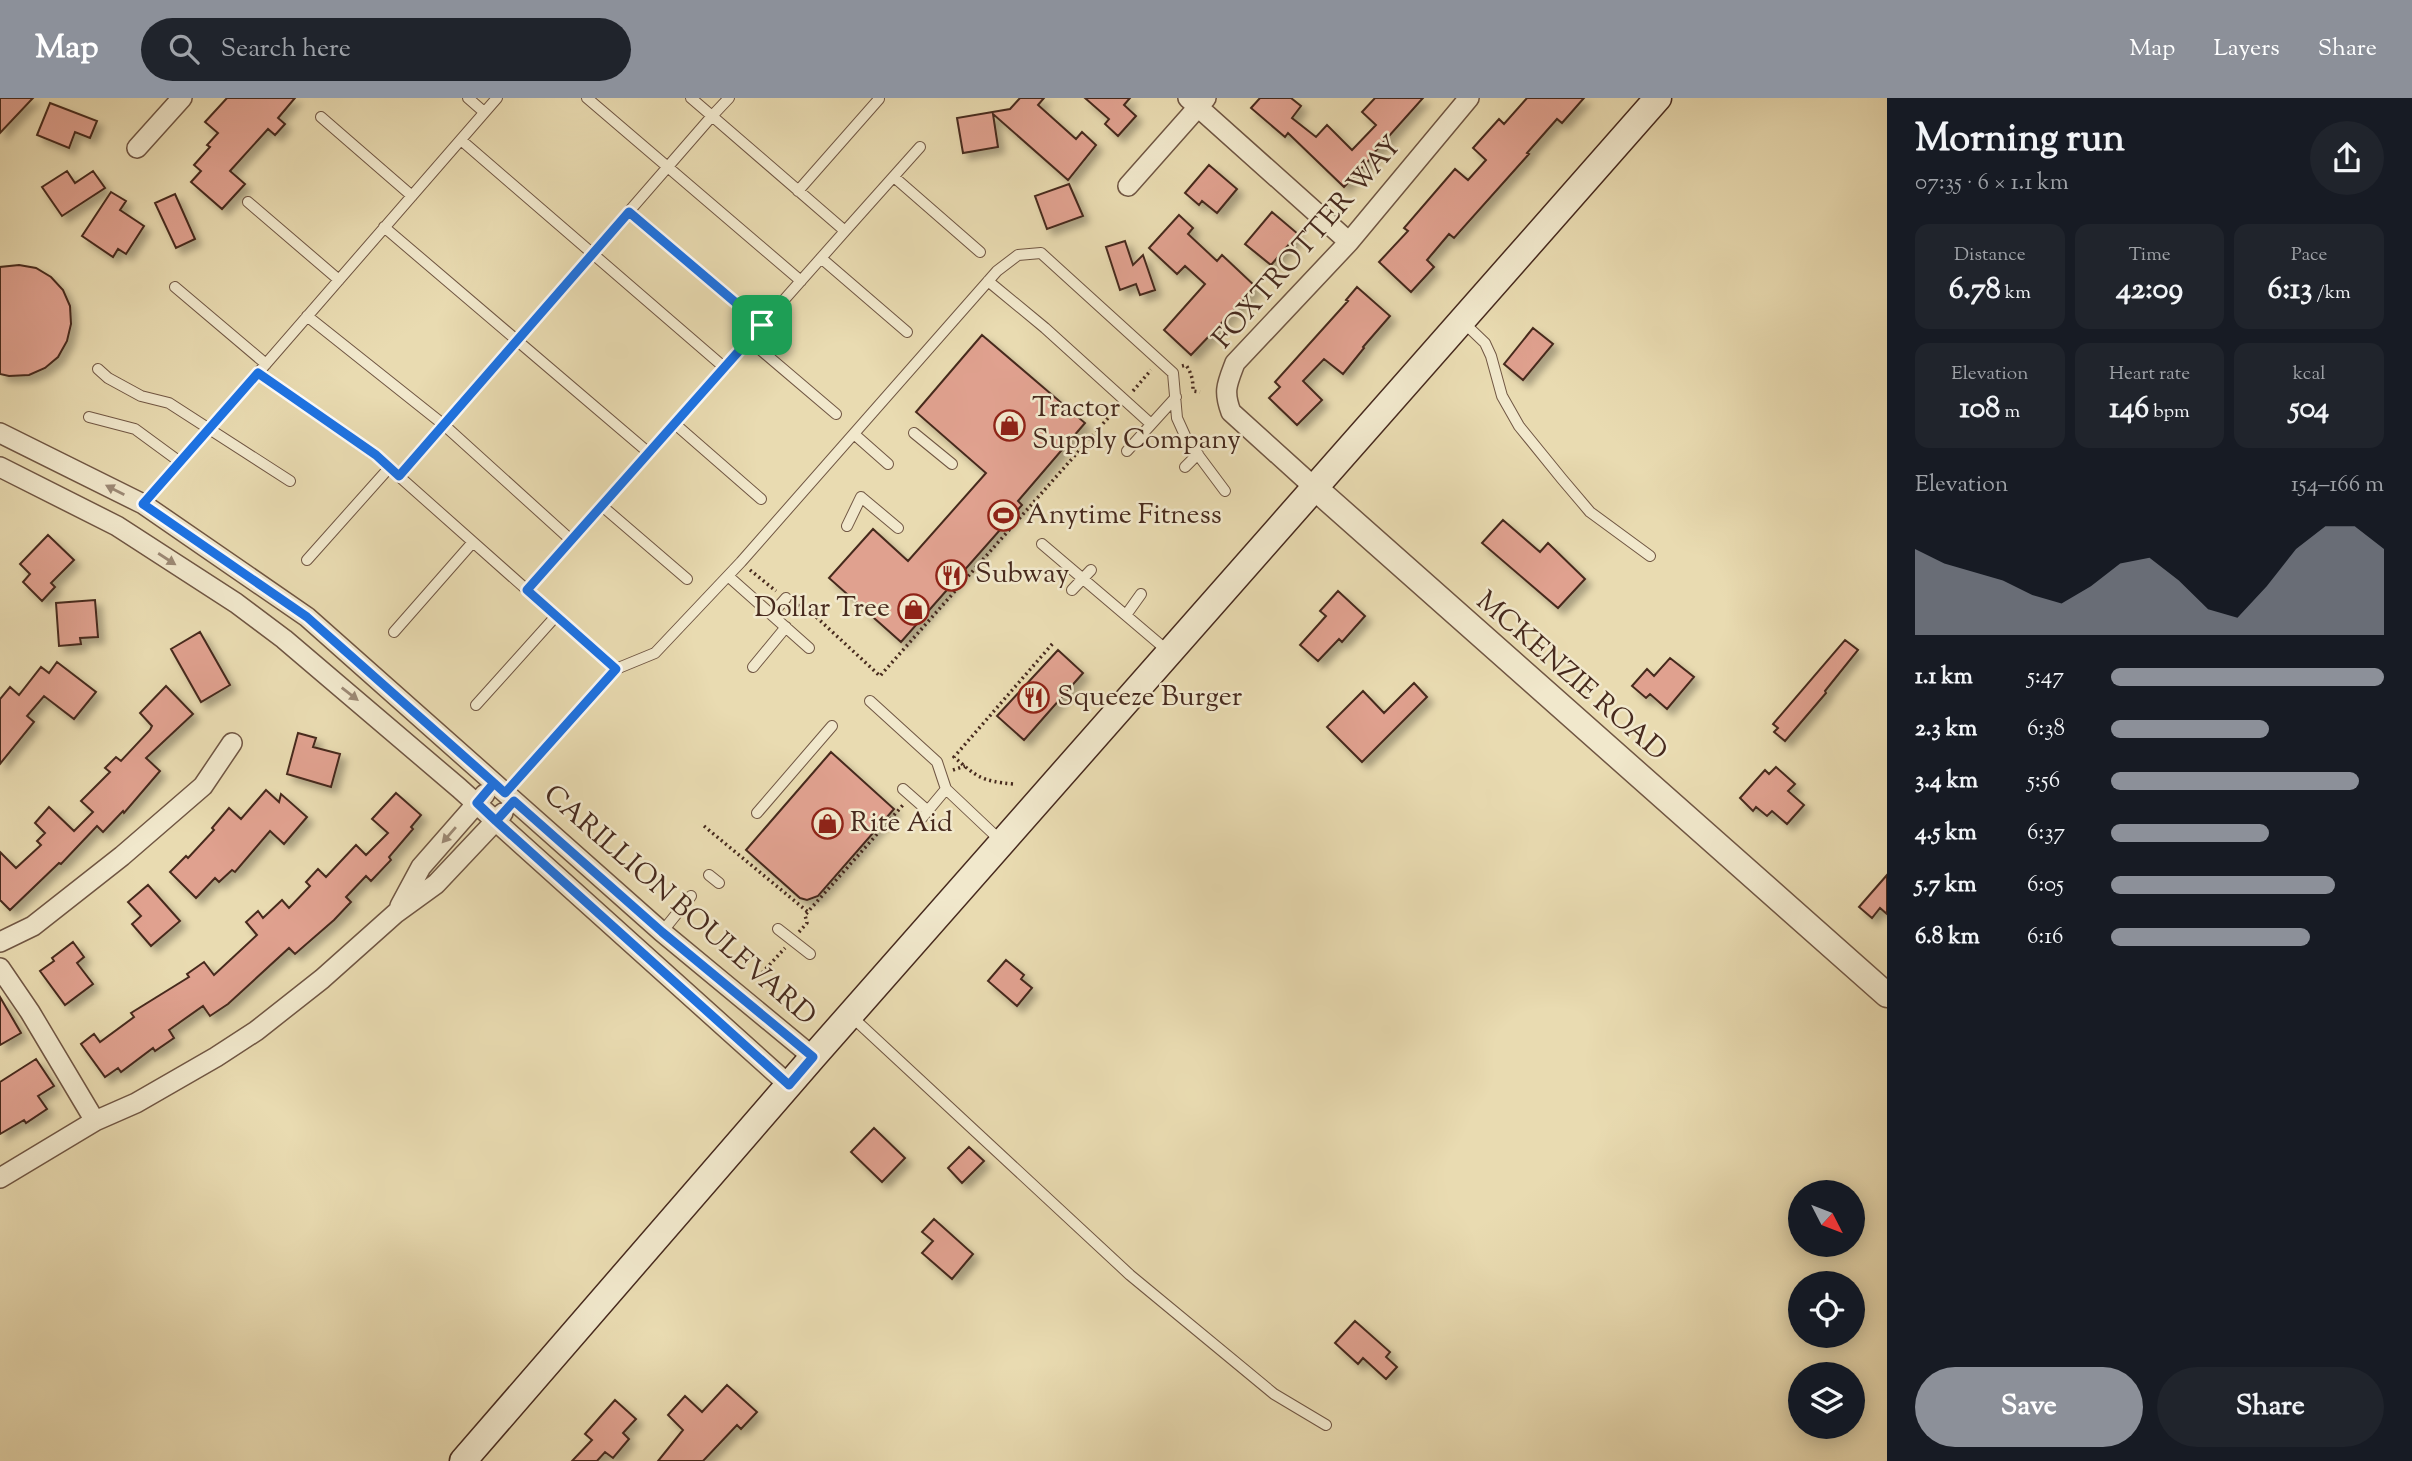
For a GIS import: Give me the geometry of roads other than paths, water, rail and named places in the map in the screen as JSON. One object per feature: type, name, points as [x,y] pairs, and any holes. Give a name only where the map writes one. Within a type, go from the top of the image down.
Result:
[{"type":"main road","points":[[464,1461],[813,1057],[1658,98]]},
{"type":"street","points":[[137,148],[182,98]]},
{"type":"street","name":"FOXTROTTER WAY","points":[[1225,396],[1235,363],[1349,242],[1469,98]]},
{"type":"street","points":[[1128,186],[1198,101],[1349,242]]},
{"type":"street","name":"MCKENZIE ROAD","points":[[1225,396],[1231,412],[1887,995]]},
{"type":"street","name":"CARILLION BOULEVARD","points":[[0,433],[143,504],[307,617],[662,932],[813,1057]]},
{"type":"street","name":"CARILLION BOULEVARD","points":[[0,467],[117,526],[236,603],[368,709],[477,803],[789,1085]]},
{"type":"street","points":[[0,943],[33,926],[122,856],[203,786],[232,743]]},
{"type":"street","points":[[396,914],[421,867],[477,803],[504,792]]},
{"type":"street","points":[[0,1178],[95,1121],[136,1102],[216,1057],[256,1031],[436,884],[496,821],[504,792]]},
{"type":"street","points":[[0,968],[30,1012],[95,1121]]},
{"type":"lane","points":[[468,98],[484,112]]},
{"type":"lane","points":[[143,504],[497,98]]},
{"type":"lane","points":[[587,98],[802,281]]},
{"type":"lane","points":[[691,98],[845,231]]},
{"type":"lane","points":[[399,476],[729,98]]},
{"type":"lane","points":[[798,191],[879,99]]},
{"type":"lane","points":[[321,117],[412,196]]},
{"type":"lane","points":[[461,140],[725,368]]},
{"type":"lane","points":[[527,590],[920,148]]},
{"type":"lane","points":[[894,177],[980,252]]},
{"type":"lane","points":[[248,202],[339,280]]},
{"type":"lane","points":[[629,212],[762,325]]},
{"type":"lane","points":[[384,227],[649,453]]},
{"type":"lane","points":[[504,792],[616,669],[656,653],[741,562],[988,281],[1018,255],[1041,253],[1173,373],[1177,418],[1187,440],[1226,491]]},
{"type":"lane","points":[[821,258],[906,332]]},
{"type":"lane","points":[[988,281],[1045,328],[1151,424]]},
{"type":"lane","points":[[176,287],[266,363]]},
{"type":"lane","points":[[307,316],[444,425],[571,540]]},
{"type":"lane","points":[[1462,320],[1485,343],[1502,396],[1519,426],[1590,512],[1650,556]]},
{"type":"lane","points":[[749,340],[836,414]]},
{"type":"lane","points":[[98,369],[108,378],[141,396],[169,403],[290,481]]},
{"type":"lane","points":[[258,373],[376,455],[616,669]]},
{"type":"lane","points":[[1127,450],[1176,397]]},
{"type":"lane","points":[[89,417],[135,429],[180,462]]},
{"type":"lane","points":[[675,424],[761,499]]},
{"type":"lane","points":[[914,433],[951,464]]},
{"type":"lane","points":[[854,434],[888,464]]},
{"type":"lane","points":[[1185,467],[1198,454]]},
{"type":"lane","points":[[307,560],[389,468]]},
{"type":"lane","points":[[848,526],[861,497],[898,528]]},
{"type":"lane","points":[[602,506],[687,579]]},
{"type":"lane","points":[[394,632],[472,541]]},
{"type":"lane","points":[[1042,544],[1170,652]]},
{"type":"lane","points":[[1072,590],[1091,570]]},
{"type":"lane","points":[[728,576],[809,648]]},
{"type":"lane","points":[[1125,615],[1141,594]]},
{"type":"lane","points":[[772,614],[786,597]]},
{"type":"lane","points":[[475,705],[556,616]]},
{"type":"lane","points":[[753,667],[786,627]]},
{"type":"lane","points":[[870,701],[891,713],[937,762],[946,789],[1003,842]]},
{"type":"lane","points":[[757,813],[832,726]]},
{"type":"lane","points":[[925,750],[932,742]]},
{"type":"lane","points":[[907,793],[924,815],[946,789]]},
{"type":"lane","points":[[709,875],[719,883]]},
{"type":"lane","points":[[662,932],[691,896]]},
{"type":"lane","points":[[778,929],[810,954]]},
{"type":"lane","points":[[850,1015],[1130,1275],[1274,1394],[1326,1426]]},
{"type":"place","name":"Tractor Supply Company","points":[[1009,425]]},
{"type":"place","name":"Anytime Fitness","points":[[1003,516]]},
{"type":"place","name":"Subway","points":[[952,575]]},
{"type":"place","name":"Dollar Tree","points":[[913,609]]},
{"type":"place","name":"Squeeze Burger","points":[[1034,698]]},
{"type":"place","name":"Rite Aid","points":[[827,824]]}]
